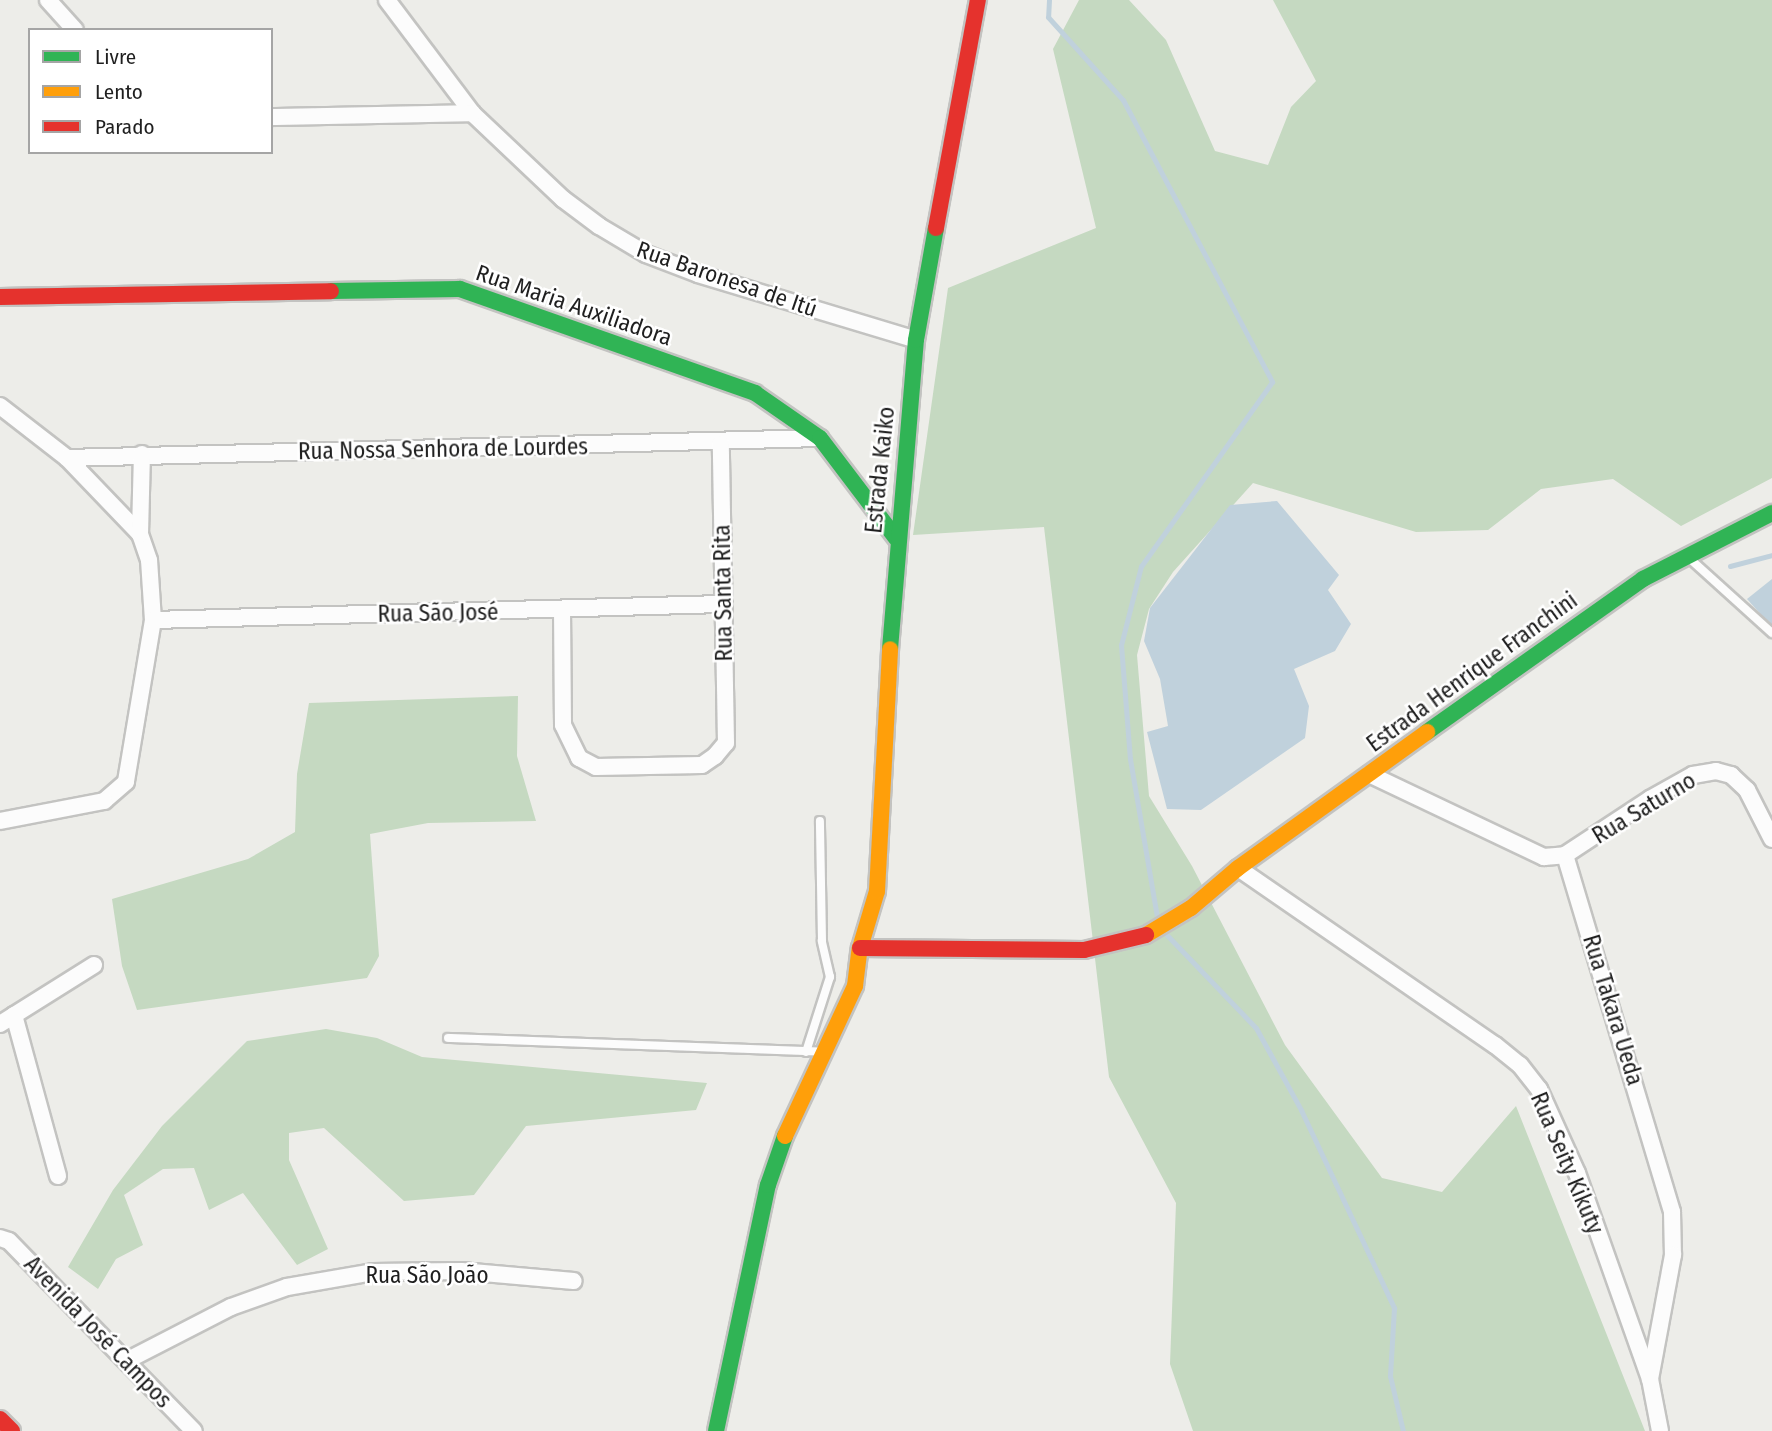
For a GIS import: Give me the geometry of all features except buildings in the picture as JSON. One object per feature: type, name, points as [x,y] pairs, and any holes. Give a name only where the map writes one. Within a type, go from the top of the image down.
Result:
[{"type":"street","points":[[48,0],[73,28]]},
{"type":"street","name":"Rua Baronesa de Itú","points":[[387,0],[472,113],[562,199],[625,243],[698,274],[916,340]]},
{"type":"street","name":"Estrada Kaiko","points":[[716,1431],[756,1223],[782,1142],[855,986],[860,948],[877,891],[896,538],[916,340],[978,0]]},
{"type":"street","points":[[273,117],[472,113]]},
{"type":"street","name":"Rua Maria Auxiliadora","points":[[0,297],[460,289],[755,393],[820,438],[896,538]]},
{"type":"street","points":[[0,406],[67,458],[140,534]]},
{"type":"street","name":"Rua Nossa Senhora de Lourdes","points":[[67,458],[142,454],[721,444],[820,438]]},
{"type":"street","name":"Rua Santa Rita","points":[[562,610],[563,725],[579,758],[596,767],[702,765],[726,743],[721,444]]},
{"type":"street","points":[[0,821],[104,801],[117,793],[132,768],[153,620],[149,560],[140,534],[142,454]]},
{"type":"street","name":"Estrada Henrique Franchini","points":[[860,948],[1112,946],[1170,923],[1238,868],[1601,607],[1687,556],[1772,513]]},
{"type":"street","name":"Rua São José","points":[[153,620],[722,604]]},
{"type":"street","name":"Rua Saturno","points":[[1565,855],[1650,799],[1704,772],[1731,775],[1747,790],[1772,839]]},
{"type":"street","points":[[1368,774],[1524,851],[1544,857],[1565,855]]},
{"type":"street","name":"Rua Takara Ueda","points":[[1565,855],[1672,1212],[1671,1268],[1650,1379]]},
{"type":"street","name":"Rua Seity Kikuty","points":[[1238,868],[1520,1065],[1539,1089],[1577,1173],[1650,1379],[1660,1431]]},
{"type":"street","points":[[58,1176],[7,1020],[94,965]]},
{"type":"street","name":"Avenida José Campos","points":[[0,1238],[9,1241],[128,1360],[194,1431]]},
{"type":"street","name":"Rua São João","points":[[128,1360],[231,1307],[287,1287],[373,1272],[461,1271],[574,1281]]},
{"type":"street","points":[[0,1419],[12,1431]]},
{"type":"lane","points":[[1687,556],[1772,634]]},
{"type":"lane","points":[[806,1052],[830,976],[822,941],[820,821]]},
{"type":"lane","points":[[448,1038],[824,1052]]},
{"type":"green space","points":[[1079,0],[1129,0],[1166,40],[1215,151],[1268,165],[1291,107],[1316,81],[1273,0],[1772,0],[1772,478],[1681,526],[1613,479],[1541,489],[1488,530],[1416,532],[1253,483],[1173,572],[1149,609],[1137,655],[1149,796],[1192,866],[1285,1045],[1382,1178],[1442,1192],[1516,1106],[1645,1431],[1193,1431],[1170,1364],[1176,1203],[1109,1077],[1044,527],[913,535],[948,288],[1096,228],[1053,49]]},
{"type":"green space","points":[[518,696],[517,756],[536,821],[428,823],[370,834],[379,956],[367,978],[137,1010],[122,966],[112,899],[248,859],[295,832],[297,774],[309,703]]},
{"type":"green space","points":[[326,1029],[377,1038],[422,1057],[707,1083],[696,1110],[526,1126],[474,1195],[404,1201],[324,1128],[289,1133],[289,1160],[328,1249],[297,1265],[243,1193],[209,1210],[194,1168],[163,1169],[124,1195],[143,1245],[116,1259],[98,1289],[68,1267],[113,1190],[162,1126],[247,1041]]},
{"type":"water","points":[[1277,501],[1339,575],[1328,590],[1351,624],[1335,651],[1294,669],[1309,706],[1305,738],[1201,810],[1167,809],[1147,732],[1168,726],[1160,679],[1144,641],[1150,608],[1230,505]]},
{"type":"water","points":[[1772,579],[1772,627],[1747,599]]},
{"type":"waterway","points":[[1049,0],[1048,17],[1123,100],[1272,382],[1141,566],[1121,645],[1130,759],[1158,923]]},
{"type":"waterway","points":[[1730,566],[1772,555]]},
{"type":"waterway","points":[[1163,931],[1256,1028],[1301,1110],[1394,1308],[1390,1376],[1403,1431]]},
{"type":"traffic: fast","points":[[890,649],[916,340],[936,228]]},
{"type":"traffic: fast","points":[[331,291],[460,289],[755,393],[820,438],[896,538]]},
{"type":"traffic: fast","points":[[1427,732],[1643,579],[1772,513]]},
{"type":"traffic: fast","points":[[716,1431],[768,1185],[785,1136]]},
{"type":"traffic: slow","points":[[785,1136],[855,986],[860,948],[877,891],[890,649]]},
{"type":"traffic: slow","points":[[1146,935],[1191,908],[1238,868],[1427,732]]},
{"type":"traffic: jam","points":[[936,228],[978,0]]},
{"type":"traffic: jam","points":[[0,297],[331,291]]},
{"type":"traffic: jam","points":[[860,948],[1084,950],[1146,935]]},
{"type":"traffic: jam","points":[[0,1419],[12,1431]]}]
